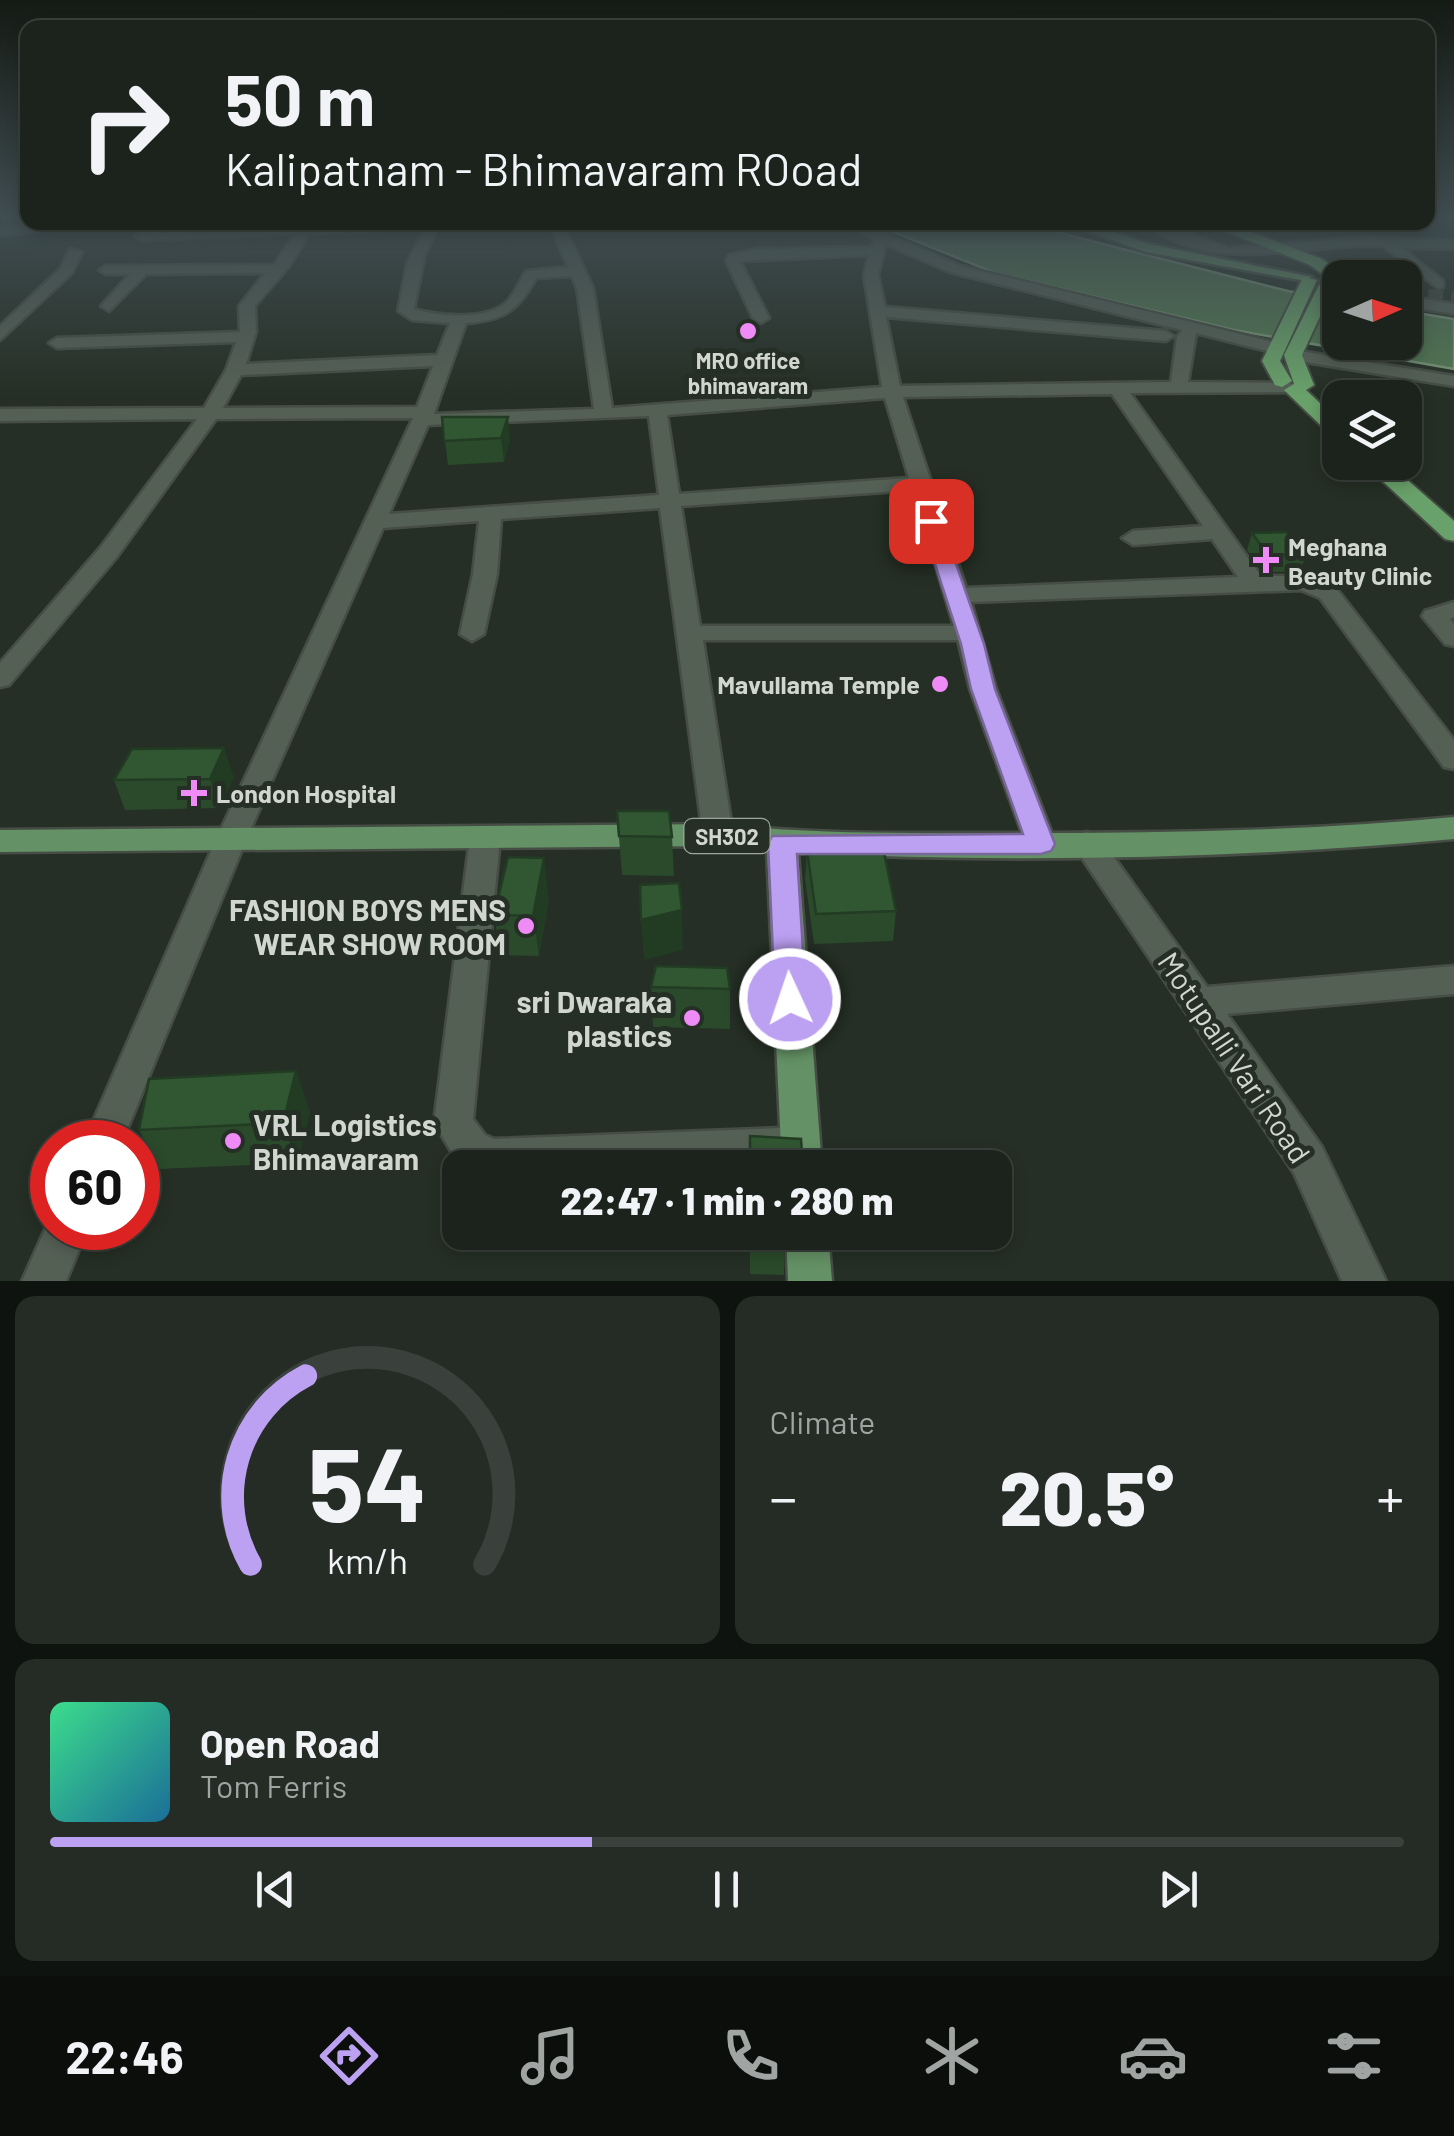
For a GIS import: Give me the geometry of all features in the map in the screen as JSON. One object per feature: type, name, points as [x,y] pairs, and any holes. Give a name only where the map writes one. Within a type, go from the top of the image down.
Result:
[{"type":"highway","points":[[1293,376],[1322,297]]},
{"type":"highway","points":[[1293,376],[1322,404]]},
{"type":"highway","points":[[1293,376],[1322,411]]},
{"type":"highway","points":[[1393,480],[1454,534]]},
{"type":"highway","points":[[1407,480],[1454,522]]},
{"type":"main road","points":[[1290,276],[1322,282]]},
{"type":"main road","name":"SH302","points":[[0,842],[718,835],[782,844],[1041,844],[1381,836],[1454,829]]},
{"type":"main road","points":[[782,844],[801,1150]]},
{"type":"main road","points":[[807,1250],[810,1281]]},
{"type":"street","points":[[0,335],[61,276]]},
{"type":"street","points":[[109,306],[137,276]]},
{"type":"street","points":[[0,678],[108,553],[209,416],[235,370],[246,337],[247,306],[272,276]]},
{"type":"street","points":[[412,276],[406,312],[428,318],[460,318],[500,313],[511,307],[529,276]]},
{"type":"street","points":[[580,276],[586,288],[604,414]]},
{"type":"street","points":[[739,276],[761,318]]},
{"type":"street","points":[[871,276],[892,392],[919,484],[983,689],[1041,844]]},
{"type":"street","points":[[980,276],[1188,333],[1293,376]]},
{"type":"street","points":[[1422,303],[1454,308]]},
{"type":"street","points":[[877,310],[1188,333]]},
{"type":"street","points":[[112,1120],[230,842],[423,416],[460,318]]},
{"type":"street","points":[[1179,386],[1188,333]]},
{"type":"street","points":[[57,343],[246,337]]},
{"type":"street","points":[[235,370],[445,360]]},
{"type":"street","points":[[0,415],[604,414],[892,392],[1250,386],[1293,376],[1454,381]]},
{"type":"street","points":[[1116,387],[1254,583]]},
{"type":"street","points":[[657,410],[718,835]]},
{"type":"street","points":[[373,522],[919,484]]},
{"type":"street","points":[[472,634],[491,513]]},
{"type":"street","points":[[1133,538],[1217,532]]},
{"type":"street","points":[[956,596],[1304,583],[1328,593],[1454,760]]},
{"type":"street","points":[[1454,609],[1434,616],[1454,639]]},
{"type":"street","points":[[689,633],[968,633]]},
{"type":"street","points":[[476,1150],[454,1123],[486,838]]},
{"type":"street","name":"Motupalli Vari Road","points":[[1088,843],[1308,1160],[1364,1281]]},
{"type":"street","points":[[1198,1002],[1454,980]]},
{"type":"street","points":[[44,1281],[57,1250]]},
{"type":"shaded area","points":[[1007,276],[1228,276],[1322,297],[1322,346],[1234,330]]},
{"type":"shaded area","points":[[1422,314],[1454,319],[1454,369],[1403,360],[1422,360]]},
{"type":"building","points":[[442,417],[508,417],[501,438],[444,441]]},
{"type":"building","points":[[1286,532],[1306,555],[1268,555],[1252,533]]},
{"type":"building","points":[[224,748],[210,779],[114,780],[132,749]]},
{"type":"building","points":[[617,811],[669,811],[672,837],[619,836]]},
{"type":"building","points":[[883,847],[896,911],[816,914],[807,850]]},
{"type":"building","points":[[508,857],[544,858],[533,916],[494,915]]},
{"type":"building","points":[[679,883],[682,910],[641,920],[640,885]]},
{"type":"building","points":[[656,966],[727,968],[730,989],[651,987]]},
{"type":"building","points":[[296,1071],[283,1123],[160,1129],[160,1120],[141,1120],[149,1079]]},
{"type":"building","points":[[750,1136],[801,1139],[802,1150],[750,1150]]},
{"type":"tunnel","points":[[1422,296],[1454,299]]},
{"type":"place","name":"MRO office bhimavaram","points":[[748,331]]},
{"type":"place","name":"Meghana Beauty Clinic","points":[[1266,560]]},
{"type":"place","name":"Mavullama Temple","points":[[940,684]]},
{"type":"place","name":"London Hospital","points":[[194,793]]},
{"type":"place","name":"FASHION BOYS MENS WEAR SHOW ROOM","points":[[526,926]]},
{"type":"place","name":"sri Dwaraka plastics","points":[[692,1018]]},
{"type":"place","name":"VRL Logistics Bhimavaram","points":[[233,1141]]},
{"type":"route","points":[[790,999],[782,844],[1041,844],[983,689],[931,521]]}]
